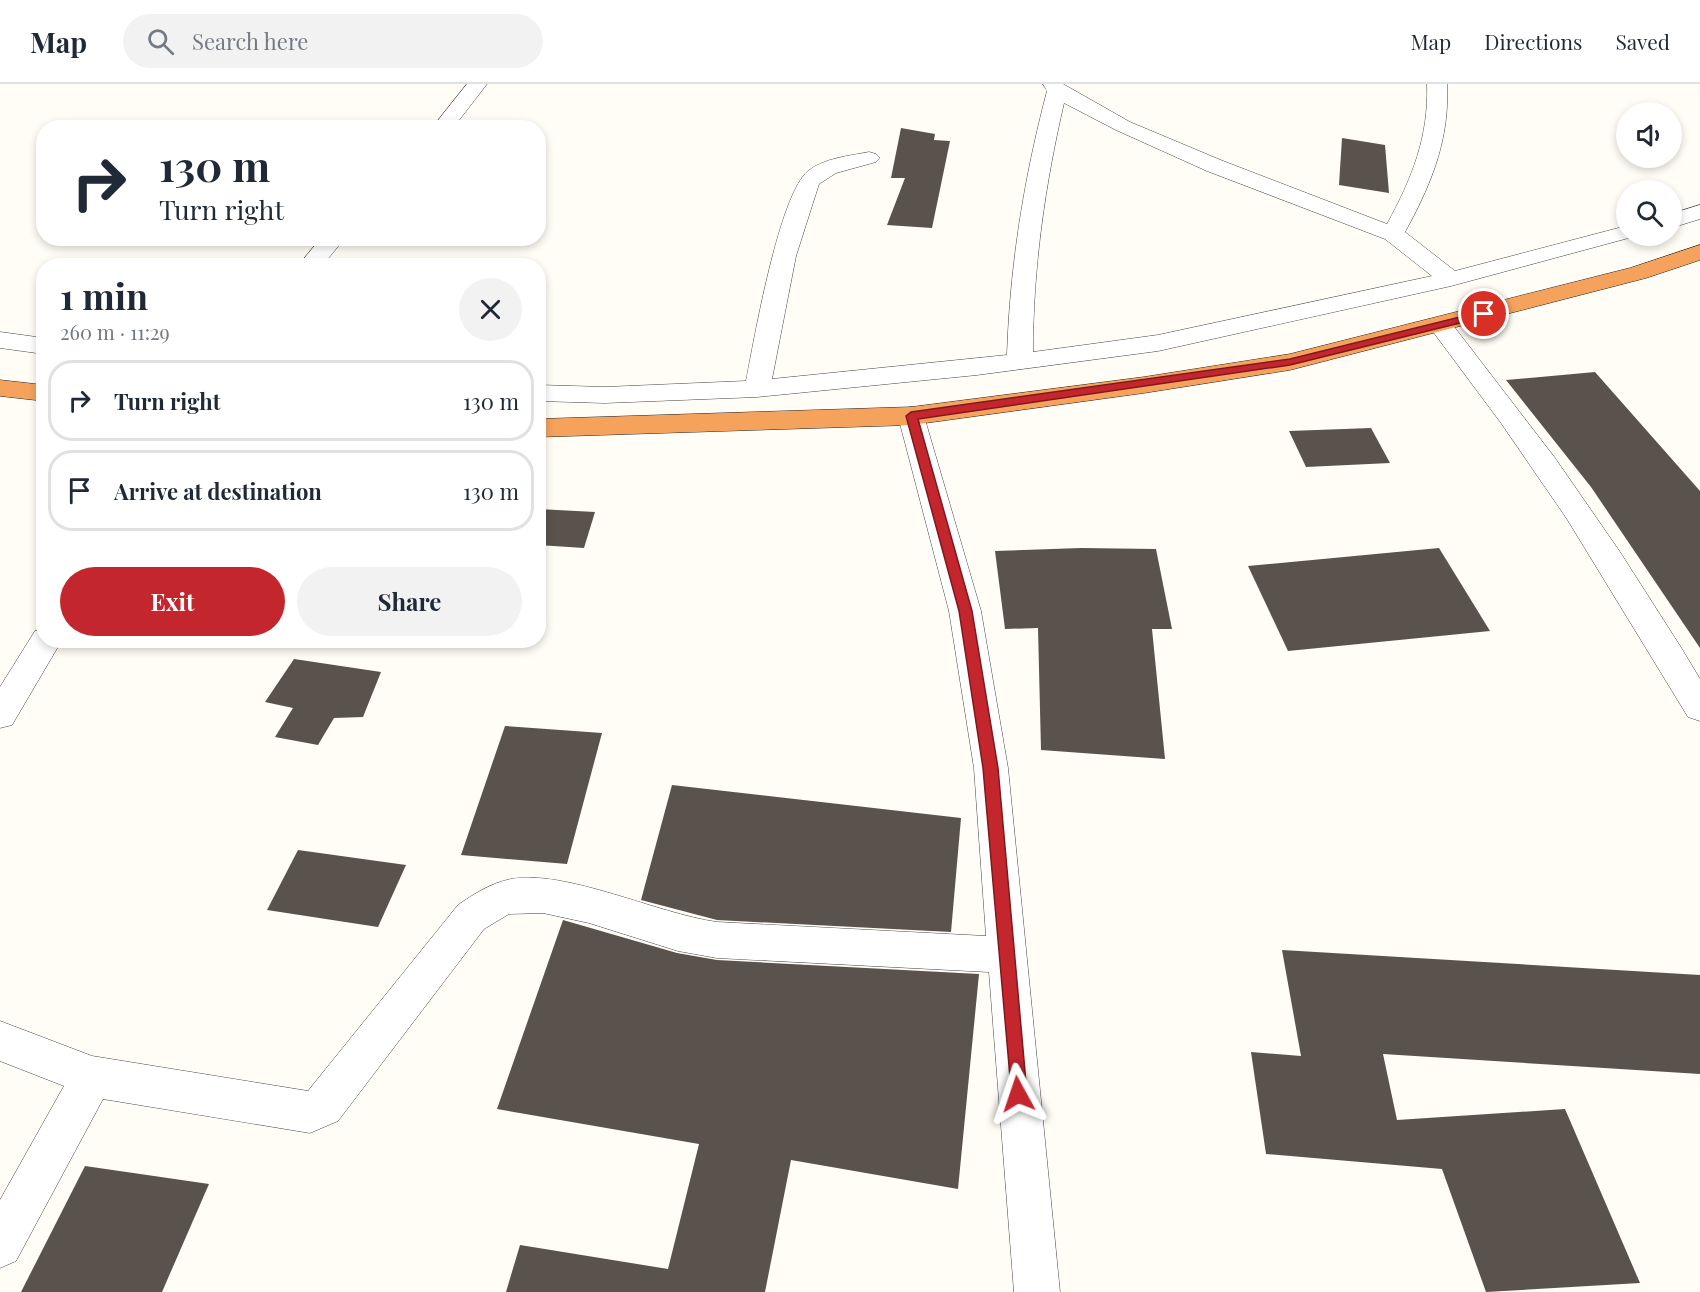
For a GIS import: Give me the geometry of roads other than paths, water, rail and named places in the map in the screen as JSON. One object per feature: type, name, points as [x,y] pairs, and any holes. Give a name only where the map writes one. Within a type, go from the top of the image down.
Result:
[{"type":"highway","points":[[546,428],[911,416],[1290,362],[1638,273],[1700,252]]},
{"type":"highway","points":[[0,388],[36,392]]},
{"type":"street","points":[[448,120],[477,84]]},
{"type":"street","points":[[1393,234],[1417,192],[1434,147],[1439,104],[1437,84]]},
{"type":"street","points":[[1020,361],[1022,280],[1040,159],[1055,88],[1123,126],[1215,166],[1393,234],[1451,279]]},
{"type":"street","points":[[757,389],[784,256],[809,183],[814,175],[826,169],[869,158]]},
{"type":"street","points":[[1682,217],[1700,212]]},
{"type":"street","points":[[546,393],[605,395],[757,389],[1020,361],[1158,343],[1451,279],[1616,236]]},
{"type":"street","points":[[316,258],[327,246]]},
{"type":"street","points":[[1440,325],[1505,406],[1572,503],[1651,623],[1700,708]]},
{"type":"street","points":[[0,340],[36,345]]},
{"type":"street","points":[[911,416],[965,611],[991,768],[1037,1292]]},
{"type":"street","points":[[0,715],[41,648]]},
{"type":"street","points":[[0,1041],[92,1077],[310,1112],[323,1106],[351,1073],[471,917],[497,900],[518,895],[563,900],[701,938],[752,943],[1006,955]]},
{"type":"street","points":[[0,1245],[92,1077]]}]
